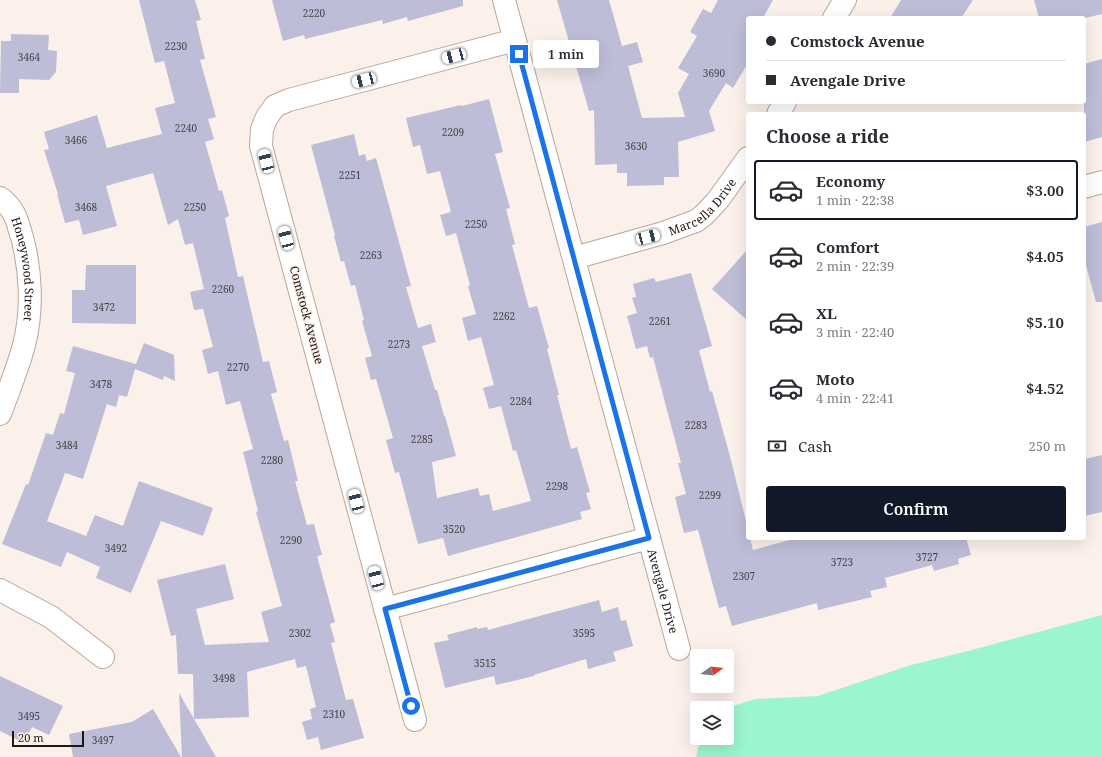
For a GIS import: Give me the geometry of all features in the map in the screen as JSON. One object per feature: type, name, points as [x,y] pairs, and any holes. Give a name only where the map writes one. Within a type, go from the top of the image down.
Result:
[{"type":"street","name":"Avengale Drive","points":[[504,0],[679,648]]},
{"type":"street","points":[[835,16],[845,0]]},
{"type":"street","name":"Comstock Avenue","points":[[415,720],[262,146],[262,129],[267,117],[275,106],[289,100],[515,40]]},
{"type":"street","name":"Marcella Drive","points":[[574,258],[663,233],[696,221],[718,200],[746,161]]},
{"type":"street","points":[[1086,186],[1102,182]]},
{"type":"street","name":"Honeywood Street","points":[[0,198],[7,203],[14,213],[18,223],[24,245],[29,274],[30,300],[24,345],[0,414]]},
{"type":"street","points":[[385,609],[649,538]]},
{"type":"street","points":[[0,590],[50,618],[103,657]]},
{"type":"green space","points":[[1102,615],[1102,757],[696,757],[699,745],[734,745],[734,706],[755,699],[818,696],[911,665]]},
{"type":"building","points":[[139,0],[195,0],[201,20],[196,21],[205,59],[200,60],[216,117],[208,119],[214,139],[205,142],[219,191],[222,190],[229,216],[225,218],[238,277],[243,276],[263,362],[269,361],[277,392],[271,394],[284,441],[288,440],[298,481],[295,481],[307,525],[314,524],[322,555],[317,556],[335,622],[330,624],[335,642],[331,643],[346,700],[353,699],[364,738],[321,750],[318,737],[307,740],[302,722],[312,719],[310,709],[316,707],[306,666],[297,668],[295,659],[247,672],[249,717],[194,719],[193,674],[178,674],[176,635],[171,636],[157,580],[225,564],[234,599],[196,609],[205,645],[269,642],[261,612],[282,606],[256,512],[258,511],[243,452],[253,449],[240,401],[226,405],[218,371],[208,374],[202,350],[213,347],[203,309],[194,310],[190,292],[204,289],[193,243],[185,245],[178,219],[168,225],[153,173],[106,186],[117,226],[83,235],[79,220],[65,223],[58,194],[44,150],[49,149],[44,132],[97,115],[107,148],[162,134],[155,108],[175,103],[164,61],[155,63]]},
{"type":"building","points":[[272,0],[463,0],[463,6],[408,21],[407,17],[383,24],[382,20],[305,39],[304,35],[283,41]]},
{"type":"building","points":[[557,0],[609,0],[622,46],[637,42],[643,62],[628,66],[642,118],[685,117],[678,93],[689,74],[678,68],[697,36],[690,32],[703,9],[711,13],[718,0],[773,0],[764,16],[746,16],[746,66],[733,88],[726,83],[709,111],[715,131],[678,142],[679,177],[664,177],[664,185],[627,186],[627,173],[617,173],[617,164],[595,165],[594,110],[589,111]]},
{"type":"building","points":[[901,0],[973,0],[962,16],[891,16]]},
{"type":"building","points":[[1034,0],[1102,0],[1102,14],[1086,18],[1086,16],[1038,16]]},
{"type":"building","points":[[11,34],[49,35],[48,50],[57,51],[56,72],[49,80],[19,79],[19,93],[0,93],[1,41],[11,41]]},
{"type":"building","points":[[1102,59],[1102,137],[1086,141],[1086,112],[1084,112],[1084,104],[1086,104],[1086,63]]},
{"type":"building","points":[[489,99],[503,152],[495,154],[510,208],[506,209],[515,244],[512,245],[529,308],[537,306],[549,348],[547,349],[559,395],[557,395],[571,449],[577,447],[590,492],[586,493],[591,509],[580,512],[582,519],[448,556],[443,538],[418,544],[399,472],[395,473],[386,440],[393,438],[376,379],[371,380],[365,358],[372,356],[362,321],[364,320],[355,285],[351,286],[344,261],[341,262],[311,145],[354,134],[359,156],[365,154],[367,161],[376,158],[411,286],[406,287],[418,328],[431,324],[436,342],[422,346],[435,390],[437,390],[456,456],[432,462],[437,498],[478,488],[480,496],[489,494],[493,511],[531,501],[516,450],[513,451],[501,406],[489,409],[483,388],[494,385],[481,337],[468,341],[462,318],[476,314],[456,233],[446,236],[440,215],[451,212],[440,171],[427,174],[420,145],[413,147],[406,118]]},
{"type":"building","points":[[1102,222],[1102,302],[1096,302],[1086,265],[1086,226]]},
{"type":"building","points":[[746,251],[746,319],[712,289]]},
{"type":"building","points":[[86,265],[136,265],[136,324],[72,323],[72,290],[85,290]]},
{"type":"building","points":[[691,273],[712,346],[699,350],[731,460],[746,521],[746,540],[750,540],[753,550],[790,540],[967,540],[971,555],[958,559],[959,564],[934,571],[932,565],[885,578],[887,587],[870,591],[872,597],[818,610],[817,603],[732,626],[726,606],[719,608],[698,530],[684,533],[675,497],[686,494],[678,463],[681,463],[653,357],[650,358],[647,346],[636,349],[627,316],[637,313],[632,298],[636,297],[633,284],[654,278],[656,282]]},
{"type":"building","points":[[144,343],[174,355],[175,381],[164,376],[163,380],[135,369],[127,397],[119,395],[116,407],[107,404],[83,479],[65,473],[47,521],[86,536],[95,515],[123,526],[139,481],[213,508],[203,536],[161,521],[131,593],[96,578],[100,567],[67,552],[61,567],[2,544],[26,484],[28,485],[46,433],[53,435],[60,413],[64,414],[75,373],[66,371],[73,346],[136,364]]},
{"type":"building","points":[[1102,455],[1102,512],[1086,516],[1086,459]]},
{"type":"building","points":[[599,600],[602,612],[618,607],[621,621],[626,620],[633,646],[613,652],[616,661],[588,669],[586,659],[534,676],[496,685],[494,676],[445,688],[434,643],[449,640],[447,635],[477,627],[477,629],[487,627],[488,630]]},
{"type":"building","points":[[0,676],[63,706],[49,735],[32,727],[24,743],[0,731]]},
{"type":"building","points":[[179,693],[216,757],[182,757]]},
{"type":"building","points":[[153,709],[181,757],[73,757],[69,734],[132,722]]},
{"type":"route","points":[[411,706],[385,609],[649,538],[519,54]]}]
